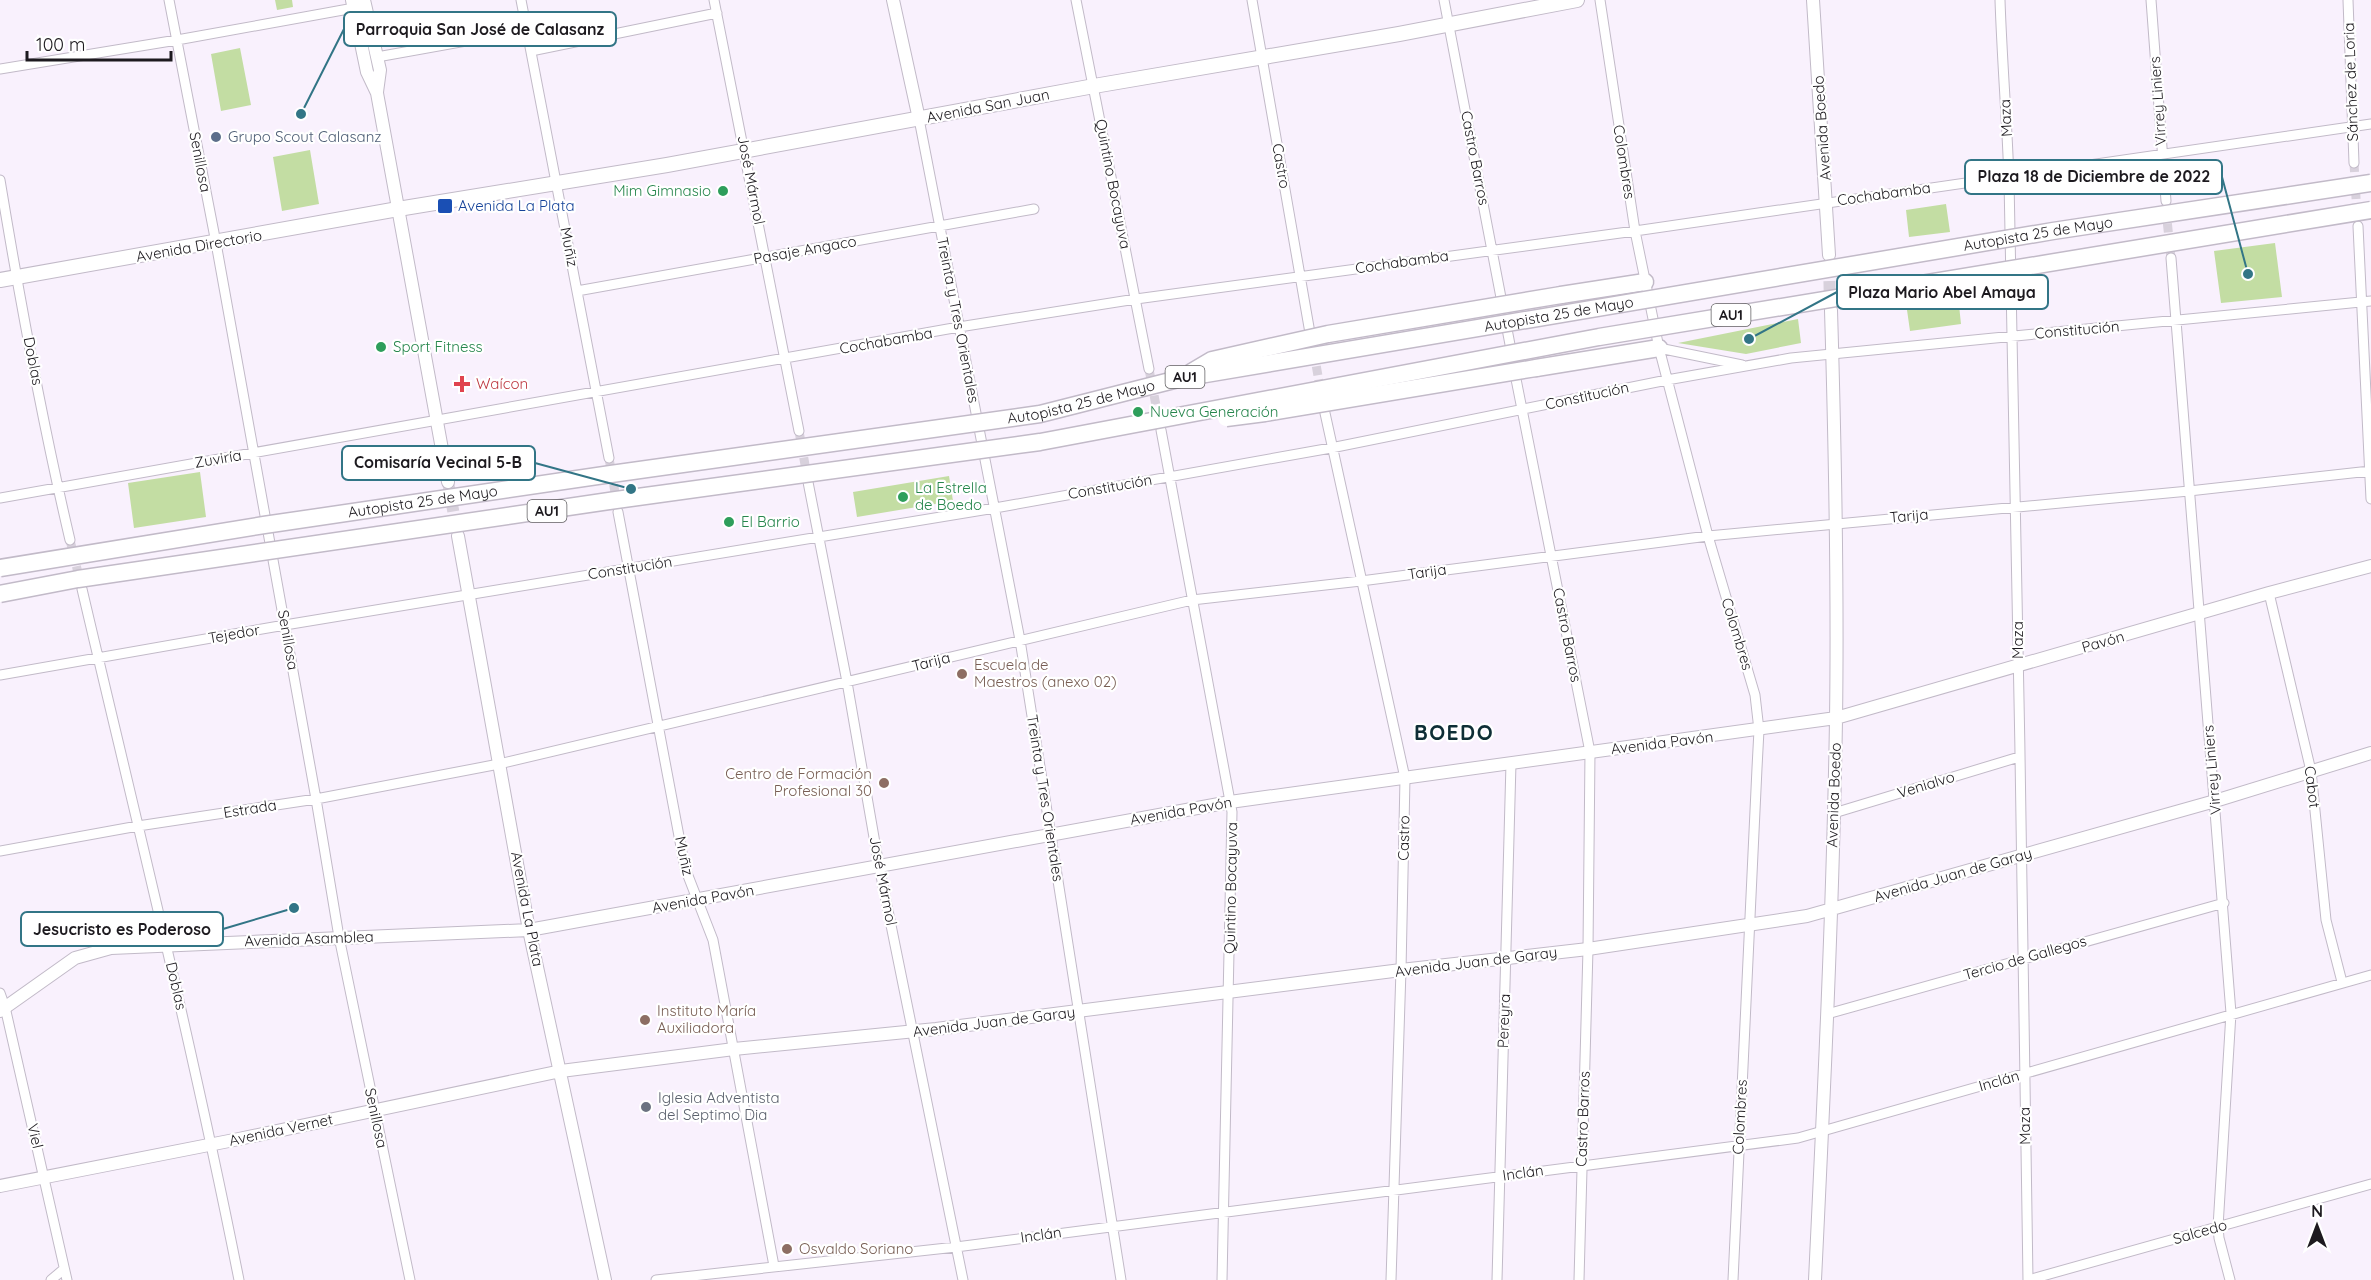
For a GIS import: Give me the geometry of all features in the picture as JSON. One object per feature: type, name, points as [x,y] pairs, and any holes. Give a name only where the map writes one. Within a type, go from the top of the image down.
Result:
[{"type":"highway","name":"Autopista 25 de Mayo","points":[[0,568],[565,480],[1040,414],[1182,378],[2030,235],[2371,183]]},
{"type":"highway","name":"Autopista 25 de Mayo","points":[[0,594],[78,579],[1040,442],[1599,338],[2371,210]]},
{"type":"highway","points":[[1182,378],[1212,360],[1328,334],[1645,282]]},
{"type":"highway","points":[[1094,432],[1265,413],[1659,348]]},
{"type":"main road","name":"Treinta y Tres Orientales","points":[[893,0],[919,119]]},
{"type":"main road","name":"Avenida San Juan","points":[[398,210],[746,151],[1577,0]]},
{"type":"main road","name":"Avenida Boedo","points":[[1814,0],[1829,255]]},
{"type":"main road","points":[[357,2],[376,51],[380,70],[377,93]]},
{"type":"main road","points":[[357,2],[367,72],[377,93],[448,482]]},
{"type":"main road","name":"Avenida Directorio","points":[[0,280],[398,210]]},
{"type":"main road","name":"Avenida Boedo","points":[[1815,1280],[1831,910],[1836,718],[1831,310]]},
{"type":"main road","name":"Avenida La Plata","points":[[458,536],[529,930],[605,1280]]},
{"type":"main road","name":"Pavón","points":[[1836,718],[2269,593],[2371,566]]},
{"type":"main road","name":"Avenida Pavón","points":[[529,930],[1230,802],[1836,718]]},
{"type":"main road","name":"Avenida Juan de Garay","points":[[561,1071],[734,1049],[1079,1012],[1401,970],[1588,949],[1749,926],[1831,910],[2215,801],[2371,753]]},
{"type":"main road","name":"Avenida Asamblea","points":[[3,1009],[63,966],[85,954],[130,946],[529,930]]},
{"type":"main road","name":"Avenida Vernet","points":[[0,1186],[561,1071]]},
{"type":"street","name":"Senillosa","points":[[169,0],[216,243],[339,938],[410,1280]]},
{"type":"street","name":"Muñiz","points":[[521,0],[609,458]]},
{"type":"street","name":"José Mármol","points":[[714,0],[746,151],[799,431]]},
{"type":"street","name":"Quintino Bocayuva","points":[[1076,0],[1149,369]]},
{"type":"street","name":"Castro","points":[[1252,0],[1310,333]]},
{"type":"street","name":"Castro Barros","points":[[1444,0],[1590,752],[1588,949],[1579,1280]]},
{"type":"street","name":"Colombres","points":[[1600,0],[1635,231],[1659,348],[1708,536],[1755,695],[1759,730],[1733,1280]]},
{"type":"street","name":"Maza","points":[[2000,0],[2009,177],[2028,1280]]},
{"type":"street","name":"Virrey Liniers","points":[[2151,0],[2166,201]]},
{"type":"street","name":"Sánchez de Loria","points":[[2348,0],[2354,164]]},
{"type":"street","points":[[0,69],[177,40],[357,2]]},
{"type":"street","points":[[531,51],[717,13]]},
{"type":"street","points":[[376,51],[526,30]]},
{"type":"street","name":"Treinta y Tres Orientales","points":[[919,119],[1020,640],[1121,1280]]},
{"type":"street","name":"Cochabamba","points":[[437,421],[959,327],[1136,299],[1635,231],[2371,124]]},
{"type":"street","name":"Doblas","points":[[0,180],[16,277],[57,487],[70,540]]},
{"type":"street","name":"Pasaje Angaco","points":[[577,291],[1034,209]]},
{"type":"street","points":[[2358,226],[2366,301],[2371,499]]},
{"type":"street","name":"Virrey Liniers","points":[[2170,258],[2224,903],[2231,1013],[2218,1227],[2218,1238],[2230,1280]]},
{"type":"street","name":"Constitución","points":[[469,595],[1169,477],[1331,448],[1667,380],[1832,352],[2176,322],[2366,301]]},
{"type":"street","name":"Constitución","points":[[1659,348],[1748,366]]},
{"type":"street","name":"Castro","points":[[1323,404],[1405,778],[1391,1280]]},
{"type":"street","name":"Zuviría","points":[[0,498],[437,421]]},
{"type":"street","name":"Quintino Bocayuva","points":[[1161,430],[1232,823],[1222,1280]]},
{"type":"street","name":"Tarija","points":[[499,764],[660,724],[1192,600],[1835,522],[2190,491],[2370,471]]},
{"type":"street","name":"José Mármol","points":[[808,482],[847,682],[879,866],[963,1280]]},
{"type":"street","name":"Muñiz","points":[[618,512],[660,724],[685,868],[713,940],[774,1266]]},
{"type":"street","name":"Doblas","points":[[82,589],[212,1144],[239,1280]]},
{"type":"street","name":"Cabot","points":[[2269,593],[2311,771],[2326,920],[2343,982]]},
{"type":"street","name":"Tejedor","points":[[0,675],[469,595]]},
{"type":"street","name":"Venialvo","points":[[1834,813],[2019,757]]},
{"type":"street","name":"Pereyra","points":[[1497,1280],[1511,763]]},
{"type":"street","name":"Estrada","points":[[0,851],[138,826],[316,799],[499,764]]},
{"type":"street","name":"Tercio de Gallegos","points":[[1827,1014],[2224,903]]},
{"type":"street","name":"Inclán","points":[[656,1280],[956,1247],[1798,1138],[2371,975]]},
{"type":"street","name":"Viel","points":[[0,993],[67,1280]]},
{"type":"street","name":"Salcedo","points":[[2028,1280],[2371,1184]]},
{"type":"street","points":[[51,1280],[64,1269]]},
{"type":"green space","points":[[275,0],[292,0],[293,7],[277,10]]},
{"type":"green space","points":[[240,48],[251,105],[221,111],[211,54]]},
{"type":"green space","points":[[310,150],[319,204],[282,211],[273,157]]},
{"type":"green space","points":[[1946,204],[1950,232],[1909,237],[1906,210]]},
{"type":"green space","points":[[2275,243],[2282,297],[2221,303],[2214,251]]},
{"type":"green space","points":[[1958,296],[1961,324],[1910,331],[1906,303]]},
{"type":"green space","points":[[1798,319],[1801,343],[1746,354],[1678,343]]},
{"type":"green space","points":[[200,472],[206,517],[134,528],[128,483]]},
{"type":"green space","name":"La Estrella de Boedo","points":[[949,476],[953,501],[857,517],[853,492]]},
{"type":"tunnel","points":[[2354,163],[2357,215]]},
{"type":"tunnel","points":[[2166,210],[2171,258]]},
{"type":"tunnel","points":[[1829,263],[1830,305]]},
{"type":"tunnel","points":[[1314,353],[1321,393]]},
{"type":"tunnel","points":[[1149,369],[1159,421]]},
{"type":"tunnel","points":[[799,431],[807,476]]},
{"type":"tunnel","points":[[609,458],[617,504]]},
{"type":"tunnel","points":[[448,482],[457,532]]},
{"type":"tunnel","points":[[70,540],[80,581]]},
{"type":"place","name":"Parroquia San José de Calasanz","points":[[301,114]]},
{"type":"place","name":"Grupo Scout Calasanz","points":[[216,137]]},
{"type":"place","name":"Mim Gimnasio","points":[[723,191]]},
{"type":"place","name":"Avenida La Plata","points":[[445,206]]},
{"type":"place","name":"Plaza 18 de Diciembre de 2022","points":[[2248,274]]},
{"type":"place","name":"Plaza Mario Abel Amaya","points":[[1749,339]]},
{"type":"place","name":"Sport Fitness","points":[[381,347]]},
{"type":"place","name":"Waícon","points":[[462,384]]},
{"type":"place","name":"Nueva Generación","points":[[1138,412]]},
{"type":"place","name":"Comisaría Vecinal 5-B","points":[[631,489]]},
{"type":"place","name":"La Estrella de Boedo","points":[[903,497]]},
{"type":"place","name":"El Barrio","points":[[729,522]]},
{"type":"place","name":"Escuela de Maestros (anexo 02)","points":[[962,674]]},
{"type":"place","name":"Centro de Formación Profesional 30","points":[[884,783]]},
{"type":"place","name":"Jesucristo es Poderoso","points":[[294,908]]},
{"type":"place","name":"Instituto María Auxiliadora","points":[[645,1020]]},
{"type":"place","name":"Iglesia Adventista del Septimo Dia","points":[[646,1107]]},
{"type":"place","name":"Osvaldo Soriano","points":[[787,1249]]},
{"type":"district","name":"BOEDO","points":[[1454,733]]}]
